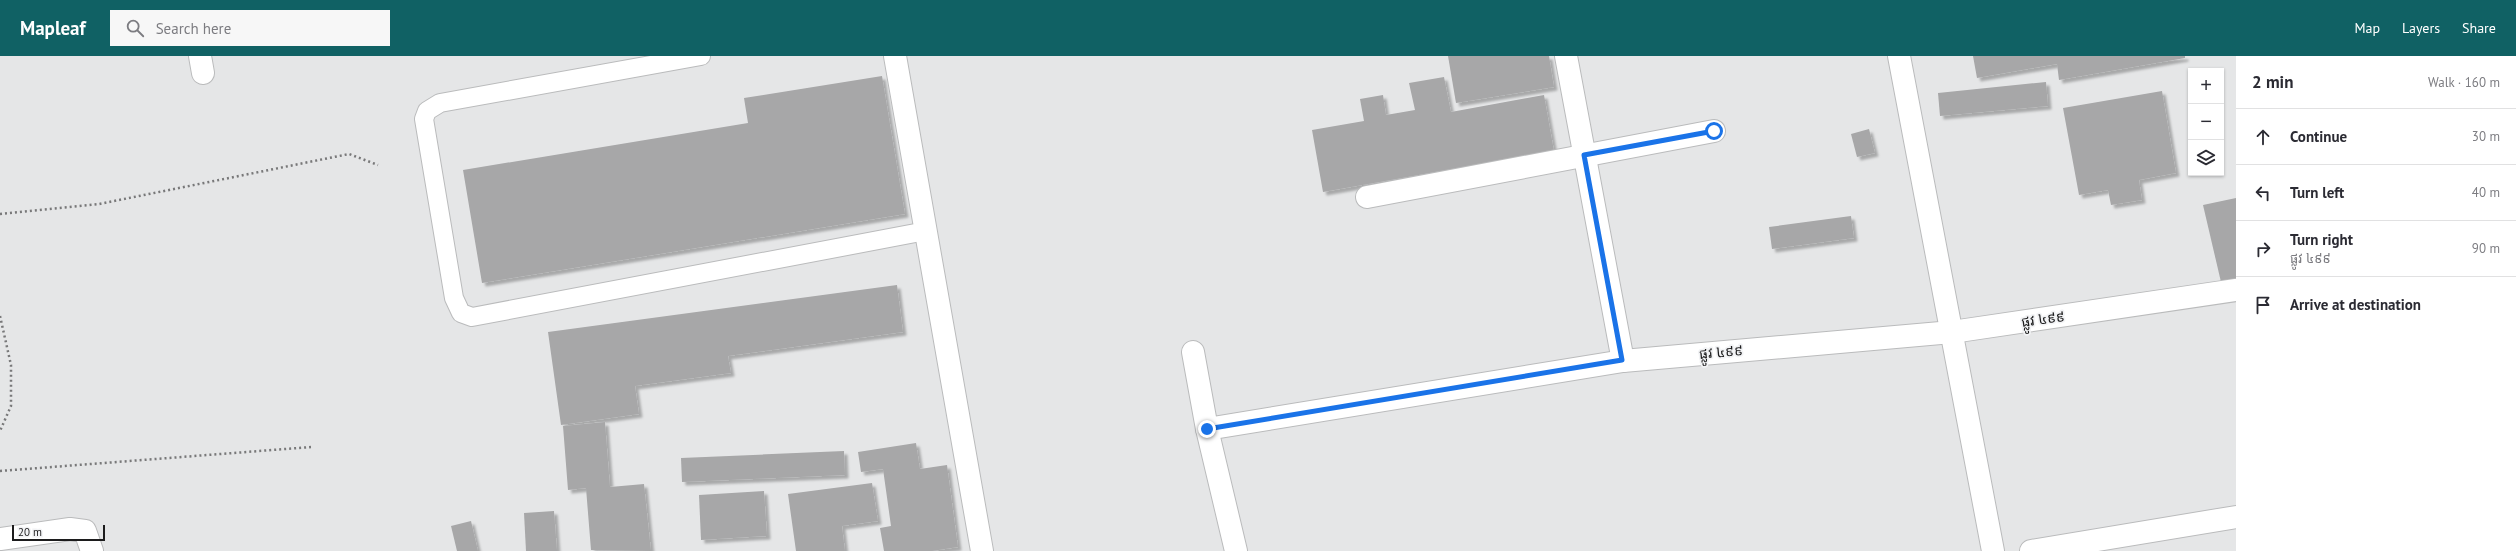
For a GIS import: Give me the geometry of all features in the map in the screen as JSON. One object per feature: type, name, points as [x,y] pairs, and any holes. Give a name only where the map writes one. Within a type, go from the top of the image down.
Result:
[{"type":"street","points":[[895,56],[982,551]]},
{"type":"street","points":[[1566,56],[1622,360]]},
{"type":"street","points":[[1899,56],[1994,551]]},
{"type":"street","points":[[1367,197],[1714,131]]},
{"type":"street","name":"ផ្លូវ ៤៩៩","points":[[1207,429],[1622,360],[1952,332],[2236,290]]},
{"type":"street","points":[[1193,352],[1207,429],[1236,551]]},
{"type":"street","points":[[2030,551],[2236,517]]},
{"type":"street","points":[[0,539],[70,529],[85,531],[92,551]]},
{"type":"lane","points":[[701,56],[440,102],[427,111],[424,119],[454,298],[461,313],[472,317],[926,231]]},
{"type":"path","points":[[0,214],[99,204],[349,154],[378,165]]},
{"type":"path","points":[[0,316],[11,365],[11,406],[0,431]]},
{"type":"path","points":[[0,471],[311,447]]},
{"type":"building","points":[[1448,56],[1549,56],[1554,87],[1456,103]]},
{"type":"building","points":[[1973,56],[2185,56],[2185,58],[2059,80],[2057,64],[1977,78]]},
{"type":"building","points":[[882,76],[905,214],[482,283],[463,170],[748,123],[744,98]]},
{"type":"building","points":[[1444,77],[1451,112],[1544,95],[1554,151],[1323,192],[1312,130],[1364,121],[1360,99],[1383,95],[1386,115],[1415,110],[1409,83]]},
{"type":"building","points":[[2046,82],[2048,106],[1940,116],[1938,93]]},
{"type":"building","points":[[2162,91],[2176,173],[2139,180],[2142,200],[2111,205],[2108,190],[2079,195],[2063,108]]},
{"type":"building","points":[[1869,129],[1875,153],[1857,157],[1851,134]]},
{"type":"building","points":[[2236,198],[2236,279],[2221,282],[2203,205]]},
{"type":"building","points":[[1851,216],[1854,238],[1772,249],[1769,227]]},
{"type":"building","points":[[897,285],[903,332],[728,356],[731,373],[635,386],[639,414],[561,425],[548,332]]},
{"type":"building","points":[[605,422],[610,487],[644,484],[651,551],[591,550],[586,488],[568,490],[563,426]]},
{"type":"building","points":[[916,443],[920,469],[947,465],[958,547],[932,551],[884,551],[880,528],[891,526],[883,469],[861,472],[858,452]]},
{"type":"building","points":[[844,451],[845,475],[682,482],[681,458]]},
{"type":"building","points":[[872,483],[878,521],[842,526],[845,551],[796,551],[788,494]]},
{"type":"building","points":[[764,491],[767,536],[701,540],[699,495]]},
{"type":"building","points":[[554,511],[557,551],[526,551],[524,513]]},
{"type":"building","points":[[471,521],[478,551],[457,551],[451,526]]},
{"type":"route","points":[[1207,429],[1622,360],[1584,155],[1714,131]]}]
